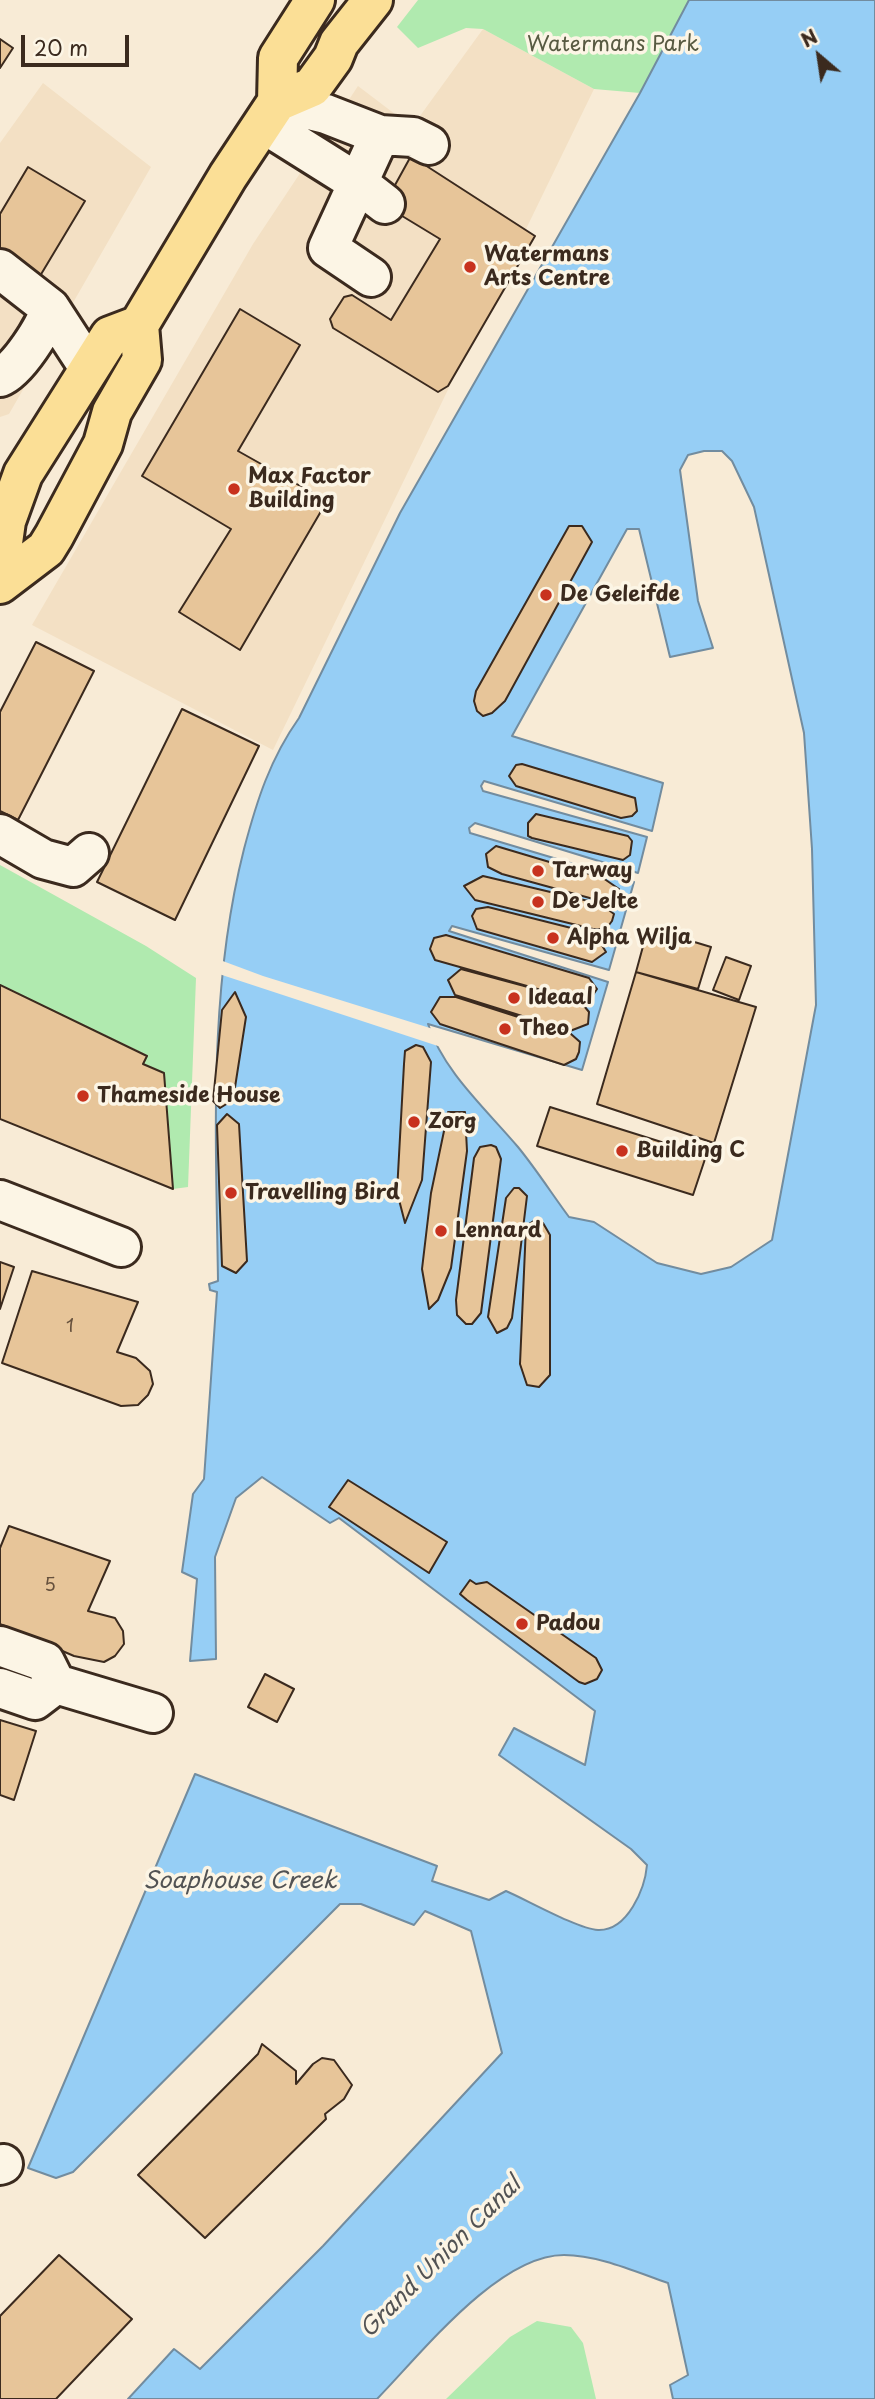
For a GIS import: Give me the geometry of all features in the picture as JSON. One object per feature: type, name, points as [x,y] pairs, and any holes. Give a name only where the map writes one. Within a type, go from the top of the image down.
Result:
[{"type":"main road","points":[[271,113],[278,58],[315,0]]},
{"type":"main road","points":[[0,584],[46,549],[103,444],[112,412],[142,360],[139,325],[228,176],[271,113],[312,87],[333,58],[339,43],[373,0]]},
{"type":"main road","points":[[0,564],[3,519],[23,474],[110,336],[139,325]]},
{"type":"main road","points":[[3,519],[50,517],[67,507]]},
{"type":"street","points":[[271,113],[326,114],[380,135],[414,136],[429,145]]},
{"type":"street","points":[[271,113],[372,193]]},
{"type":"street","points":[[371,277],[328,248],[372,193],[380,135]]},
{"type":"street","points":[[0,268],[50,308],[89,368]]},
{"type":"street","points":[[0,377],[13,368],[47,320],[50,308]]},
{"type":"street","points":[[0,834],[43,859],[73,867],[89,853]]},
{"type":"street","points":[[0,1200],[121,1247]]},
{"type":"street","points":[[0,1646],[45,1662],[57,1684],[153,1713]]},
{"type":"street","points":[[0,1688],[35,1700],[57,1684]]},
{"type":"shaded area","points":[[483,29],[594,89],[273,750],[32,625],[253,244],[358,86],[412,127]]},
{"type":"shaded area","points":[[43,83],[151,167],[9,414],[0,417],[0,143]]},
{"type":"green space","name":"Watermans Park","points":[[418,0],[689,0],[640,93],[594,89],[483,29],[466,28],[418,48],[397,27]]},
{"type":"green space","points":[[0,865],[146,946],[196,978],[188,1187],[173,1189],[164,1073],[143,1064],[147,1055],[0,985]]},
{"type":"green space","points":[[537,2321],[571,2327],[583,2343],[596,2399],[446,2399],[510,2337]]},
{"type":"water","points":[[689,0],[875,0],[875,2399],[673,2399],[670,2385],[688,2375],[668,2283],[603,2261],[564,2255],[539,2259],[513,2271],[487,2289],[438,2334],[377,2399],[128,2399],[174,2349],[200,2369],[323,2246],[502,2053],[471,1931],[425,1911],[414,1925],[361,1904],[340,1904],[73,2172],[56,2178],[28,2168],[195,1774],[437,1866],[432,1881],[489,1900],[506,1891],[566,1920],[598,1930],[618,1924],[626,1916],[639,1896],[646,1874],[647,1865],[631,1849],[499,1755],[514,1728],[585,1765],[595,1711],[339,1518],[330,1523],[262,1477],[236,1498],[215,1557],[216,1659],[190,1661],[197,1579],[182,1572],[193,1494],[204,1479],[217,1292],[210,1290],[209,1284],[218,1281],[216,1118],[219,1010],[224,956],[232,902],[254,814],[272,765],[299,718],[400,513],[640,93]],"holes":[[[704,451],[722,451],[732,461],[754,507],[804,733],[812,849],[816,1005],[772,1240],[731,1267],[701,1274],[657,1263],[594,1222],[569,1217],[518,1147],[455,1074],[428,1024],[582,1070],[608,982],[449,931],[452,926],[609,970],[634,882],[470,833],[469,828],[475,823],[638,873],[647,837],[483,791],[481,786],[484,781],[652,831],[663,783],[512,736],[627,529],[639,529],[670,657],[713,648],[698,601],[680,470],[688,455]]]},
{"type":"pier","points":[[220,960],[491,1047],[433,1029],[441,1047],[219,974]]},
{"type":"building","points":[[0,39],[13,48],[0,68]]},
{"type":"building","name":"Watermans Arts Centre","points":[[411,156],[535,236],[448,386],[438,392],[333,328],[330,319],[344,297],[352,295],[391,320],[440,239],[384,205]]},
{"type":"building","points":[[28,167],[85,201],[40,276],[0,252],[0,214]]},
{"type":"building","name":"Max Factor Building","points":[[240,309],[300,345],[238,451],[327,501],[240,650],[179,612],[231,529],[142,476]]},
{"type":"building","name":"De Geleifde","points":[[569,526],[582,526],[592,542],[505,701],[492,713],[483,716],[477,711],[474,701],[476,691]]},
{"type":"building","points":[[36,642],[94,671],[18,820],[0,811],[0,712]]},
{"type":"building","points":[[182,709],[259,746],[175,920],[97,882]]},
{"type":"building","points":[[522,764],[635,798],[637,811],[632,816],[621,818],[516,786],[509,776],[516,765]]},
{"type":"building","points":[[536,814],[628,836],[632,841],[630,855],[623,860],[532,838],[528,836],[528,823]]},
{"type":"building","name":"Tarway","points":[[496,846],[603,878],[619,889],[612,900],[597,900],[502,874],[488,867],[486,854]]},
{"type":"building","name":"De Jelte","points":[[483,876],[601,904],[614,914],[612,921],[606,929],[593,929],[475,900],[464,886]]},
{"type":"building","name":"Alpha Wilja","points":[[488,907],[595,934],[606,952],[592,962],[477,929],[472,916],[476,909]]},
{"type":"building","points":[[648,928],[711,947],[698,989],[636,972]]},
{"type":"building","points":[[446,935],[589,978],[597,989],[591,998],[580,1001],[435,960],[430,949],[434,938]]},
{"type":"building","points":[[726,957],[751,966],[739,1000],[713,990]]},
{"type":"building","name":"Ideaal","points":[[461,969],[580,1001],[589,1012],[588,1024],[570,1031],[455,995],[448,980]]},
{"type":"building","points":[[636,972],[756,1007],[714,1143],[597,1104]]},
{"type":"building","name":"Thameside House","points":[[0,985],[147,1056],[143,1064],[164,1073],[173,1189],[0,1119]]},
{"type":"building","points":[[235,992],[246,1017],[233,1100],[220,1108],[213,1101],[222,1010]]},
{"type":"building","name":"Theo","points":[[440,997],[456,997],[571,1034],[580,1042],[579,1052],[576,1059],[564,1065],[440,1024],[431,1012]]},
{"type":"building","name":"Zorg","points":[[416,1045],[423,1047],[431,1062],[422,1180],[405,1223],[397,1192],[404,1064],[405,1051]]},
{"type":"building","name":"Building C","points":[[550,1107],[706,1156],[693,1195],[537,1146]]},
{"type":"building","name":"Lennard","points":[[448,1112],[465,1112],[467,1151],[451,1268],[438,1300],[429,1309],[422,1269],[431,1193]]},
{"type":"building","name":"Travelling Bird","points":[[227,1114],[239,1124],[247,1261],[236,1273],[222,1266],[217,1125]]},
{"type":"building","points":[[480,1147],[496,1147],[501,1159],[481,1313],[472,1324],[466,1324],[457,1315],[456,1300],[474,1158]]},
{"type":"building","points":[[514,1188],[519,1188],[527,1196],[512,1318],[507,1328],[497,1333],[488,1317],[506,1198]]},
{"type":"building","points":[[535,1220],[543,1223],[550,1235],[550,1375],[539,1387],[527,1385],[520,1364],[526,1226]]},
{"type":"building","points":[[0,1262],[14,1267],[0,1309]]},
{"type":"building","points":[[32,1271],[138,1302],[117,1352],[136,1358],[150,1371],[153,1384],[148,1395],[138,1405],[121,1406],[2,1363]]},
{"type":"building","points":[[348,1480],[447,1542],[429,1573],[329,1507]]},
{"type":"building","points":[[9,1526],[110,1561],[88,1611],[115,1618],[123,1631],[124,1644],[115,1656],[104,1662],[74,1656],[0,1624],[0,1548]]},
{"type":"building","name":"Padou","points":[[470,1580],[476,1584],[487,1582],[596,1658],[602,1670],[597,1679],[585,1684],[579,1682],[467,1600],[460,1594]]},
{"type":"building","points":[[265,1674],[294,1689],[277,1722],[248,1707]]},
{"type":"building","points":[[0,1720],[36,1731],[14,1800],[0,1795]]},
{"type":"building","points":[[262,2044],[296,2071],[296,2084],[313,2064],[322,2058],[334,2060],[352,2085],[344,2099],[325,2114],[326,2119],[205,2238],[138,2175],[258,2054]]},
{"type":"building","points":[[59,2255],[132,2319],[56,2399],[0,2399],[0,2316]]},
{"type":"place","name":"Watermans Arts Centre","points":[[470,267]]},
{"type":"place","name":"Max Factor Building","points":[[234,489]]},
{"type":"place","name":"De Geleifde","points":[[546,595]]},
{"type":"place","name":"Tarway","points":[[538,871]]},
{"type":"place","name":"De Jelte","points":[[538,902]]},
{"type":"place","name":"Alpha Wilja","points":[[553,938]]},
{"type":"place","name":"Ideaal","points":[[514,998]]},
{"type":"place","name":"Theo","points":[[505,1029]]},
{"type":"place","name":"Thameside House","points":[[83,1096]]},
{"type":"place","name":"Zorg","points":[[414,1122]]},
{"type":"place","name":"Building C","points":[[622,1151]]},
{"type":"place","name":"Travelling Bird","points":[[231,1193]]},
{"type":"place","name":"Lennard","points":[[441,1231]]},
{"type":"place","name":"Padou","points":[[522,1624]]},
{"type":"water label","name":"Soaphouse Creek","points":[[240,1882]]},
{"type":"water label","name":"Grand Union Canal","points":[[441,2258]]}]
